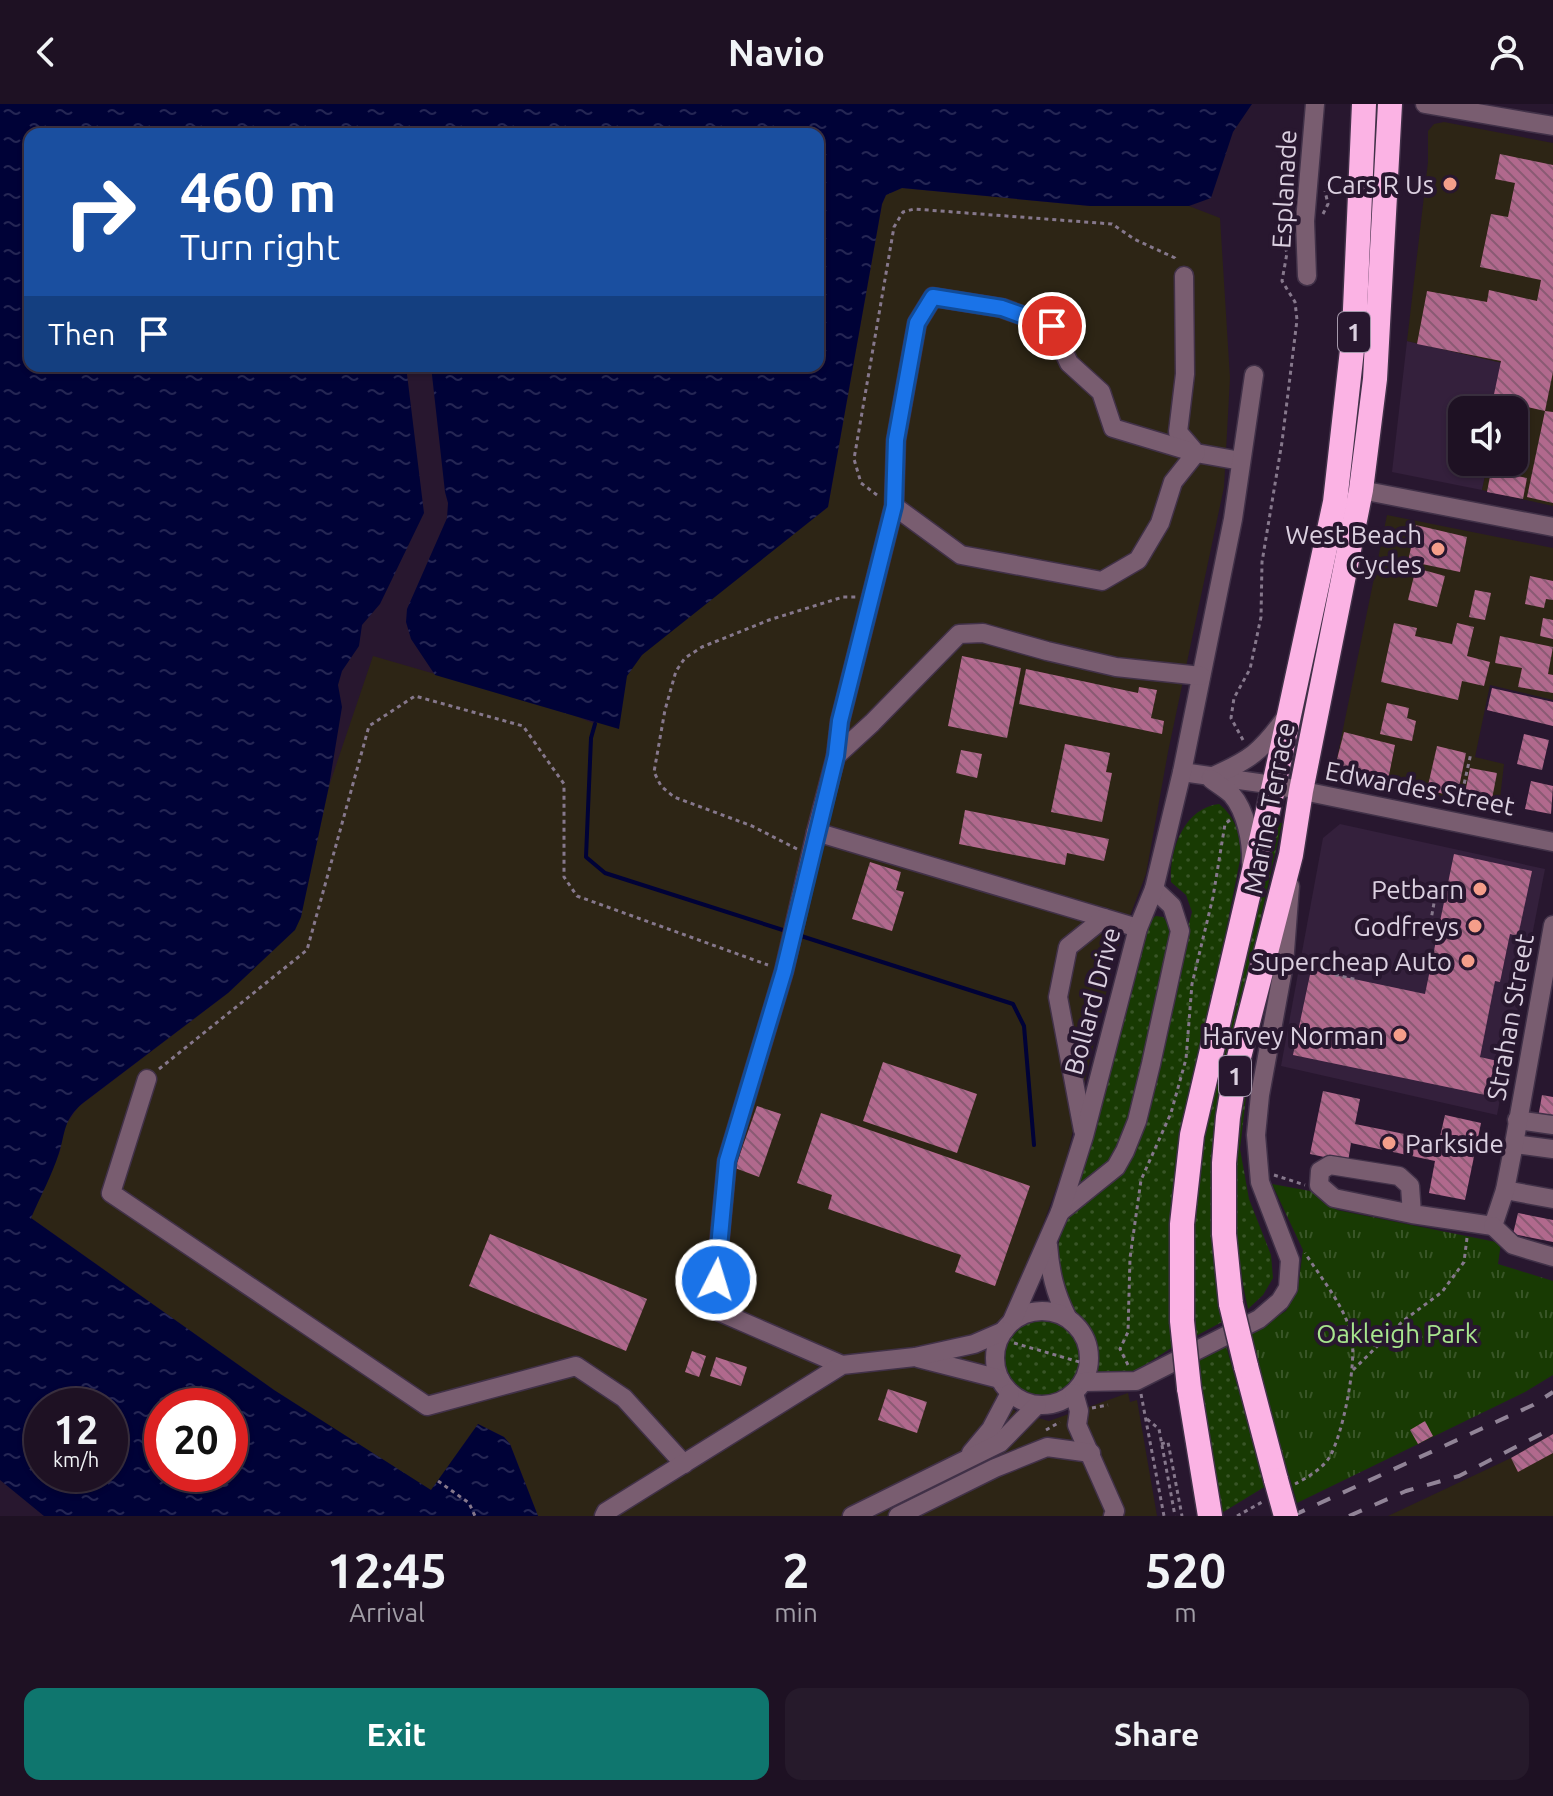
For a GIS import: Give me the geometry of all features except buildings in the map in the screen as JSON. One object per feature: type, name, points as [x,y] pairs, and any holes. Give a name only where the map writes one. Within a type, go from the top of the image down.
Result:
[{"type":"highway","name":"Marine Terrace","points":[[1209,1511],[1189,1388],[1182,1321],[1182,1224],[1192,1135],[1291,710],[1335,502],[1354,332],[1364,104]]},
{"type":"highway","name":"Marine Terrace","points":[[1282,1495],[1231,1304],[1224,1234],[1224,1163],[1236,1069],[1291,855],[1361,490],[1375,379],[1390,104]]},
{"type":"street","name":"Esplanade","points":[[1307,276],[1305,221],[1315,104]]},
{"type":"street","points":[[1425,104],[1553,126]]},
{"type":"street","points":[[1184,276],[1185,374],[1178,432],[1196,453]]},
{"type":"street","points":[[842,1365],[713,1309],[727,1161],[786,962],[836,756],[840,721],[894,506],[896,440],[917,323],[933,297],[1002,308],[1052,326],[1069,363],[1101,392],[1113,428],[1196,453],[1241,461]]},
{"type":"street","name":"Bollard Drive","points":[[1005,1386],[995,1356],[1009,1332],[1060,1212],[1084,1136],[1138,928],[1154,889],[1182,772],[1233,519],[1254,375]]},
{"type":"street","points":[[894,506],[961,555],[1102,581],[1138,560],[1160,523],[1173,482],[1196,453]]},
{"type":"street","points":[[1361,490],[1553,527]]},
{"type":"street","points":[[836,756],[959,634],[983,633],[1116,667],[1201,676]]},
{"type":"street","points":[[1208,778],[1260,751],[1291,710]]},
{"type":"street","name":"Edwardes Street","points":[[1182,772],[1274,785],[1553,842]]},
{"type":"street","points":[[1208,778],[1231,794],[1242,812],[1251,853],[1250,891]]},
{"type":"street","points":[[816,832],[1138,928]]},
{"type":"street","points":[[915,1357],[1005,1386],[1023,1401],[1041,1405],[1061,1402],[1136,1381],[1259,1319],[1280,1301],[1290,1281],[1291,1265],[1265,1198],[1258,1170],[1256,1135],[1260,1095],[1284,964],[1291,855]]},
{"type":"street","points":[[1060,1212],[1116,1167],[1137,1121],[1180,931],[1172,906],[1154,889]]},
{"type":"street","points":[[1084,1136],[1058,997],[1068,947],[1104,918]]},
{"type":"street","name":"Strahan Street","points":[[1493,1226],[1505,1190],[1517,1120],[1544,1019],[1553,925]]},
{"type":"street","points":[[147,1079],[111,1193],[427,1406],[576,1366],[624,1398],[684,1464]]},
{"type":"street","points":[[1517,1120],[1553,1125]]},
{"type":"street","points":[[1514,1144],[1553,1149]]},
{"type":"street","points":[[1412,1214],[1410,1186],[1399,1176],[1330,1165],[1320,1171],[1319,1185],[1334,1198],[1412,1214],[1493,1226],[1513,1245],[1553,1257]]},
{"type":"street","points":[[1505,1190],[1553,1199]]},
{"type":"street","name":"Bollard Drive","points":[[1048,1242],[1050,1273],[1057,1298],[1067,1317],[1086,1339],[1090,1354],[1089,1369],[1076,1399]]},
{"type":"street","points":[[604,1516],[842,1365],[915,1357],[974,1344],[1009,1332],[1036,1311],[1067,1317]]},
{"type":"street","points":[[970,1455],[991,1429],[1005,1386]]},
{"type":"street","points":[[852,1516],[970,1455],[1000,1443],[1041,1405],[1076,1399]]},
{"type":"street","points":[[1076,1399],[1091,1453],[1115,1511],[1113,1516]]},
{"type":"street","points":[[898,1516],[995,1468],[1047,1447],[1091,1453]]},
{"type":"path","points":[[811,856],[752,826],[674,797],[661,786],[654,772],[665,710],[676,671],[685,658],[702,647],[769,620],[843,597],[871,598]]},
{"type":"path","points":[[147,1079],[307,950],[369,726],[415,696],[523,726],[564,784],[564,877],[577,896],[786,962]]},
{"type":"path","points":[[1456,821],[1471,753]]},
{"type":"path","points":[[1429,931],[1434,903]]},
{"type":"path","points":[[1327,973],[1358,980]]},
{"type":"path","points":[[1258,1170],[1323,1191],[1334,1198]]},
{"type":"path","points":[[1351,1372],[1403,1321],[1442,1292],[1455,1276],[1464,1262],[1470,1222]]},
{"type":"path","points":[[1237,1516],[1282,1495],[1327,1461],[1340,1432],[1351,1372],[1352,1335],[1340,1306],[1303,1250]]},
{"type":"path","points":[[1009,1332],[1076,1399],[1108,1405]]},
{"type":"path","points":[[1352,1335],[1376,1346]]},
{"type":"path","points":[[1040,1433],[1076,1399]]},
{"type":"path","points":[[1146,1418],[1159,1429],[1175,1516]]},
{"type":"path","points":[[1161,1444],[1168,1442],[1182,1516]]},
{"type":"path","points":[[438,1481],[469,1503],[475,1516]]},
{"type":"shaded area","points":[[1444,122],[1553,143],[1553,506],[1482,490],[1485,476],[1528,476],[1528,396],[1501,396],[1507,364],[1407,341],[1428,162],[1428,131],[1434,124]]},
{"type":"shaded area","points":[[902,188],[1090,206],[1189,206],[1220,218],[1230,378],[1224,487],[1168,752],[1146,874],[1116,952],[1065,1164],[1017,1296],[987,1351],[988,1383],[1016,1412],[1049,1421],[1128,1393],[1130,1402],[1137,1400],[1157,1516],[538,1516],[510,1444],[504,1437],[478,1424],[431,1491],[274,1390],[31,1218],[60,1151],[63,1129],[78,1107],[228,993],[292,932],[307,888],[329,786],[373,656],[566,712],[595,724],[633,665],[648,648],[828,507],[882,204],[886,195]]},
{"type":"shaded area","points":[[1407,341],[1507,364],[1501,396],[1448,396],[1448,476],[1485,476],[1482,490],[1392,472]]},
{"type":"shaded area","points":[[1387,515],[1553,548],[1553,700],[1490,685],[1475,757],[1504,764],[1499,807],[1347,777],[1336,763]]},
{"type":"shaded area","points":[[1340,824],[1545,869],[1497,1115],[1281,1066],[1323,838]]},
{"type":"shaded area","points":[[1553,1434],[1553,1516],[1388,1516],[1511,1458]]},
{"type":"green space","points":[[1219,804],[1236,827],[1241,855],[1191,1108],[1176,1345],[1129,1375],[1090,1386],[1094,1340],[1087,1326],[1069,1307],[1062,1291],[1057,1264],[1060,1236],[1072,1210],[1081,1200],[1122,1172],[1192,912],[1186,895],[1171,882],[1176,844],[1196,813]]},
{"type":"green space","points":[[1278,823],[1282,823],[1220,1098],[1215,1240],[1222,1322],[1194,1337],[1190,1259],[1198,1163]]},
{"type":"green space","points":[[1156,916],[1163,917],[1169,925],[1172,955],[1123,1148],[1077,1191],[1149,921]]},
{"type":"green space","points":[[1246,1097],[1240,1149],[1249,1199],[1271,1255],[1273,1278],[1263,1295],[1248,1309],[1235,1207],[1240,1105]]},
{"type":"green space","name":"Oakleigh Park","points":[[1272,1184],[1321,1193],[1337,1210],[1501,1243],[1498,1264],[1553,1281],[1553,1375],[1525,1392],[1297,1503],[1248,1334],[1286,1311],[1298,1287],[1303,1250]]},
{"type":"green space","points":[[1042,1319],[1057,1322],[1070,1330],[1078,1343],[1081,1358],[1078,1373],[1070,1386],[1057,1394],[1042,1397],[1027,1394],[1014,1386],[1006,1373],[1003,1358],[1006,1343],[1014,1330],[1027,1322]]},
{"type":"green space","points":[[1225,1342],[1266,1486],[1220,1514],[1197,1359]]},
{"type":"water","points":[[0,104],[1252,104],[1233,132],[1211,198],[1189,206],[1090,206],[902,188],[886,195],[828,507],[642,655],[627,676],[619,729],[435,675],[411,639],[406,622],[407,609],[447,518],[448,503],[432,372],[824,372],[824,128],[24,128],[24,372],[407,372],[424,513],[380,604],[362,625],[359,646],[342,671],[338,685],[342,707],[329,786],[301,917],[295,930],[228,993],[77,1109],[68,1120],[56,1161],[31,1218],[274,1390],[431,1490],[478,1424],[504,1437],[510,1444],[538,1516],[0,1516]]},
{"type":"pier","points":[[0,1480],[44,1516],[0,1516]]},
{"type":"waterway","points":[[595,724],[591,738],[586,857],[605,873],[786,931]]},
{"type":"waterway","points":[[798,935],[1013,1004],[1024,1026],[1034,1145]]},
{"type":"railway","points":[[1292,1516],[1533,1405],[1553,1392]]},
{"type":"railway","points":[[1349,1516],[1406,1491],[1459,1476],[1553,1428]]},
{"type":"place","name":"Cars R Us","points":[[1450,184]]},
{"type":"place","name":"West Beach Cycles","points":[[1438,549]]},
{"type":"place","name":"Petbarn","points":[[1480,889]]},
{"type":"place","name":"Godfreys","points":[[1475,926]]},
{"type":"place","name":"Supercheap Auto","points":[[1468,961]]},
{"type":"place","name":"Harvey Norman","points":[[1400,1035]]},
{"type":"place","name":"Parkside","points":[[1389,1143]]},
{"type":"route","points":[[716,1280],[727,1161],[784,971],[836,756],[840,721],[894,506],[896,440],[917,323],[933,297],[1002,308],[1052,326]]}]
